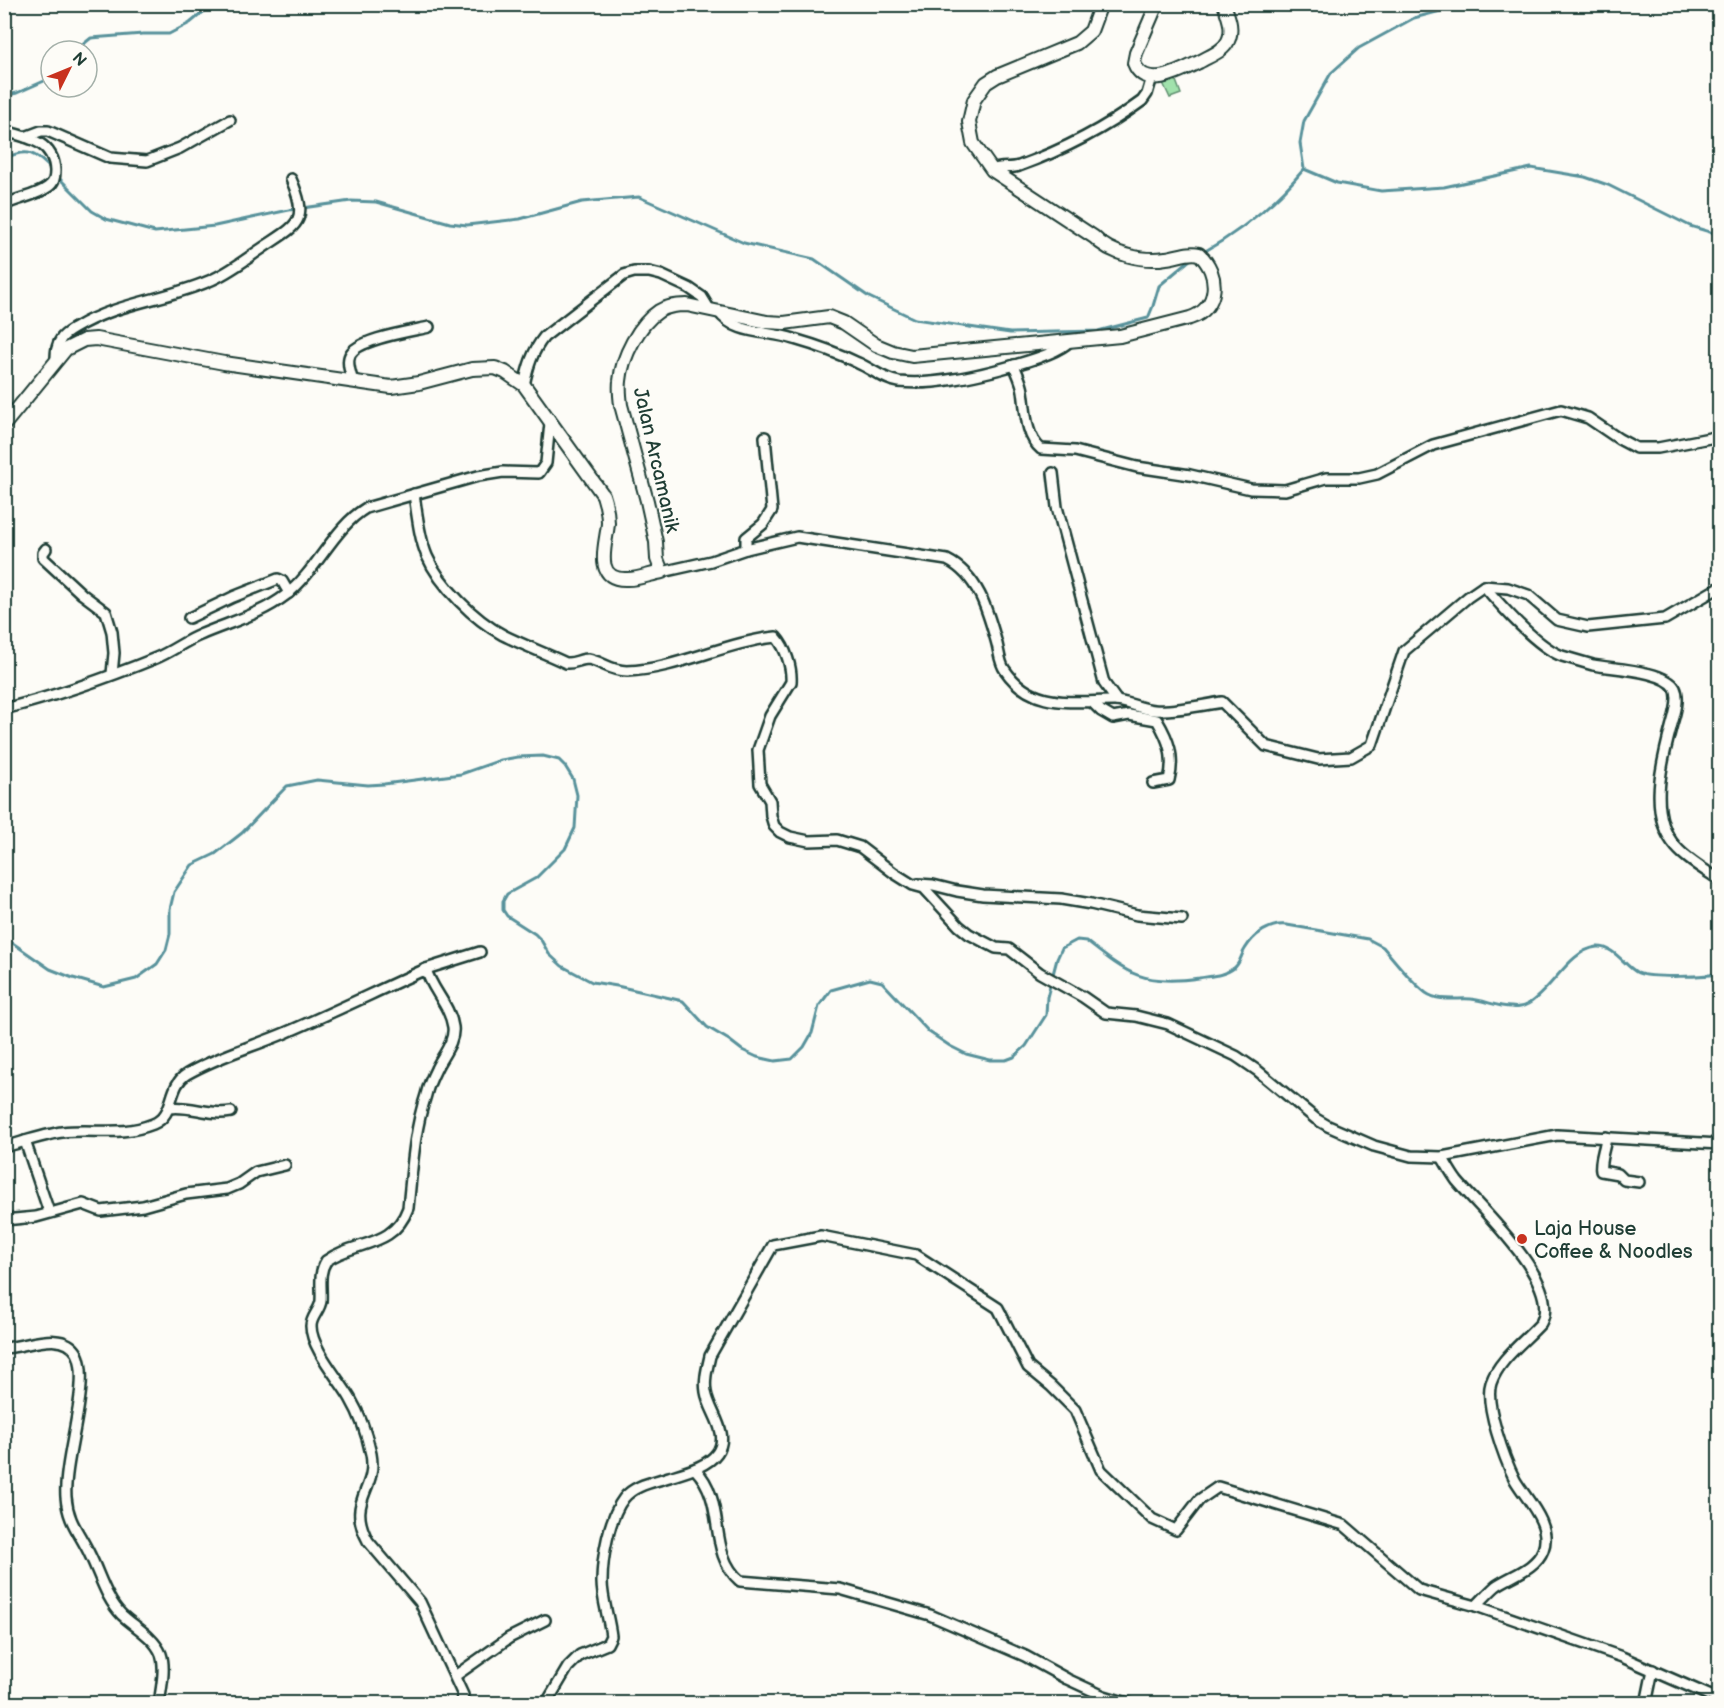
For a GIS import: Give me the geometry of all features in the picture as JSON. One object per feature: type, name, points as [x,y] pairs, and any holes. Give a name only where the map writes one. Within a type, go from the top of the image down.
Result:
[{"type":"street","name":"Jalan Arcamanik","points":[[662,572],[657,559],[656,542],[647,501],[621,405],[620,381],[631,346],[645,324],[660,311],[677,305],[776,323],[830,317],[844,323],[876,345],[912,356],[1029,346],[1141,332],[1200,314],[1209,307],[1213,296],[1212,278],[1209,266],[1196,252],[1164,259],[1139,258],[1102,245],[1094,237],[992,170],[973,143],[969,132],[971,110],[976,94],[986,83],[1077,43],[1091,31],[1101,4]]},
{"type":"street","points":[[1157,4],[1134,63],[1139,71],[1152,77],[1168,76],[1185,69],[1224,47],[1230,32],[1224,4]]},
{"type":"street","points":[[992,170],[1004,166],[1016,167],[1078,142],[1142,101],[1147,94],[1152,77]]},
{"type":"street","points":[[25,137],[48,131],[110,158],[147,161],[157,159],[180,148],[230,120]]},
{"type":"street","points":[[4,131],[37,141],[48,150],[54,164],[54,181],[41,191],[4,205]]},
{"type":"street","points":[[56,361],[56,348],[61,338],[87,321],[108,311],[209,281],[235,267],[289,231],[297,223],[300,211],[298,196],[291,180]]},
{"type":"street","points":[[524,385],[536,347],[544,337],[630,273],[649,272],[676,281],[696,293],[733,326],[795,339],[841,355],[892,381],[926,382],[954,379],[1014,365],[1060,350],[1068,345],[1070,340]]},
{"type":"street","points":[[353,382],[348,361],[354,349],[374,340],[429,327]]},
{"type":"street","points":[[4,425],[71,345],[84,340],[96,339],[224,363],[376,386],[404,386],[484,367],[505,372],[524,385],[603,495],[608,514],[602,557],[612,575],[624,579],[636,579],[797,537],[947,560],[971,578],[982,599],[1003,669],[1021,687],[1039,698],[1067,703],[1117,701],[1154,710],[1222,702],[1266,746],[1318,759],[1351,758],[1372,745],[1404,651],[1468,597],[1485,586],[1508,588],[1528,595],[1557,620],[1588,627],[1665,620],[1719,587]]},
{"type":"street","points":[[1014,365],[1023,389],[1025,412],[1030,431],[1034,441],[1041,449],[1075,451],[1137,467],[1190,475],[1251,489],[1286,490],[1326,478],[1359,478],[1377,474],[1433,445],[1561,410],[1588,418],[1636,448],[1658,448],[1719,436]]},
{"type":"street","points":[[4,709],[33,702],[157,658],[198,635],[260,612],[289,593],[355,516],[374,505],[478,476],[503,472],[539,473],[546,463],[550,423]]},
{"type":"street","points":[[746,549],[746,538],[763,524],[772,510],[765,437]]},
{"type":"street","points":[[1053,473],[1057,507],[1104,683],[1117,701]]},
{"type":"street","points":[[414,494],[427,556],[442,581],[455,596],[495,630],[566,663],[576,663],[587,659],[615,670],[649,669],[776,638],[787,660],[791,682],[770,716],[758,750],[760,784],[770,801],[774,826],[790,837],[809,841],[837,840],[860,847],[894,873],[927,891],[964,931],[996,948],[1009,949],[1040,973],[1106,1013],[1136,1016],[1168,1024],[1236,1056],[1258,1071],[1316,1119],[1343,1133],[1395,1153],[1442,1157],[1557,1135],[1719,1144]]},
{"type":"street","points":[[46,549],[43,558],[82,594],[99,604],[106,612],[112,632],[114,653],[112,674]]},
{"type":"street","points":[[189,618],[278,579],[282,581],[289,593]]},
{"type":"street","points":[[1485,586],[1501,605],[1542,644],[1555,653],[1592,664],[1651,674],[1664,678],[1674,686],[1677,696],[1676,712],[1660,781],[1660,813],[1663,827],[1677,849],[1719,880]]},
{"type":"street","points":[[1092,702],[1113,718],[1129,715],[1157,720],[1167,738],[1172,759],[1169,780],[1153,783]]},
{"type":"street","points":[[913,885],[933,885],[983,895],[1061,899],[1137,915],[1182,919]]},
{"type":"street","points":[[4,1147],[61,1132],[109,1133],[140,1128],[158,1122],[169,1108],[176,1085],[186,1075],[212,1061],[321,1017],[426,969],[480,952]]},
{"type":"street","points":[[426,969],[450,1016],[453,1028],[452,1039],[426,1094],[417,1127],[408,1208],[404,1219],[386,1237],[326,1261],[322,1267],[320,1279],[321,1302],[311,1324],[315,1342],[351,1398],[367,1438],[371,1456],[371,1474],[359,1508],[362,1530],[368,1541],[420,1602],[463,1695],[460,1704]]},
{"type":"street","points":[[169,1108],[187,1107],[219,1114],[231,1113]]},
{"type":"street","points":[[1606,1137],[1601,1170],[1604,1173],[1618,1174],[1624,1180],[1639,1182]]},
{"type":"street","points":[[26,1141],[49,1212]]},
{"type":"street","points":[[1442,1157],[1457,1180],[1519,1253],[1541,1288],[1546,1304],[1541,1323],[1494,1376],[1488,1394],[1507,1459],[1515,1479],[1536,1511],[1543,1531],[1544,1545],[1534,1562],[1496,1586],[1476,1606]]},
{"type":"street","points":[[4,1220],[23,1220],[83,1204],[101,1211],[143,1206],[186,1194],[227,1189],[256,1172],[285,1165]]},
{"type":"street","points":[[546,1704],[567,1667],[580,1655],[607,1644],[611,1636],[602,1583],[604,1554],[612,1522],[624,1498],[642,1485],[695,1469],[716,1454],[723,1442],[706,1394],[705,1373],[710,1356],[772,1245],[821,1236],[916,1255],[998,1308],[1028,1367],[1052,1386],[1075,1410],[1101,1470],[1152,1519],[1176,1530],[1198,1500],[1218,1487],[1344,1525],[1419,1590],[1476,1606],[1622,1657],[1719,1700]]},
{"type":"street","points":[[4,1348],[51,1340],[71,1345],[77,1354],[82,1380],[65,1473],[70,1522],[89,1551],[110,1600],[121,1614],[153,1642],[161,1654],[163,1664],[159,1704]]},
{"type":"street","points":[[695,1469],[708,1486],[714,1500],[722,1551],[731,1573],[740,1581],[840,1589],[930,1615],[1025,1656],[1104,1696],[1131,1704]]},
{"type":"street","points":[[455,1676],[509,1638],[545,1620]]},
{"type":"street","points":[[1646,1704],[1653,1670]]},
{"type":"green space","points":[[1175,78],[1181,94],[1170,98],[1163,83]]},
{"type":"waterway","points":[[90,39],[169,34],[190,23],[213,4]]},
{"type":"waterway","points":[[1202,253],[1257,216],[1304,169],[1300,143],[1304,121],[1331,73],[1359,48],[1414,18],[1467,4]]},
{"type":"waterway","points":[[4,96],[39,83]]},
{"type":"waterway","points":[[4,159],[19,153],[31,154],[42,160],[53,171]]},
{"type":"waterway","points":[[1304,169],[1337,183],[1381,191],[1444,187],[1531,168],[1585,177],[1608,185],[1690,226],[1720,235]]},
{"type":"waterway","points":[[57,176],[92,211],[106,219],[155,232],[215,226],[289,210],[351,201],[376,202],[450,223],[467,225],[520,219],[582,202],[639,197],[744,243],[814,259],[869,297],[915,319],[1010,333],[1098,331],[1148,318],[1159,286],[1191,259]]},
{"type":"waterway","points":[[4,937],[50,969],[73,978],[104,987],[136,979],[157,964],[166,950],[174,892],[192,865],[215,854],[242,833],[287,786],[317,780],[368,785],[384,784],[461,774],[501,760],[543,756],[559,760],[573,779],[577,795],[575,828],[565,849],[536,878],[507,894],[503,901],[503,910],[507,916],[535,934],[549,954],[562,966],[592,982],[683,1001],[707,1027],[742,1050],[757,1057],[775,1061],[792,1059],[804,1047],[812,1033],[819,1006],[831,990],[870,979],[882,982],[929,1032],[950,1046],[966,1054],[990,1060],[1006,1060],[1014,1057],[1026,1046],[1046,1015],[1047,997],[1062,948],[1077,940],[1086,941],[1113,962],[1137,975],[1149,979],[1180,980],[1230,971],[1238,964],[1245,949],[1258,934],[1275,926],[1287,925],[1368,939],[1383,947],[1414,983],[1431,996],[1442,999],[1476,1000],[1513,1007],[1522,1007],[1537,998],[1578,955],[1597,947],[1609,950],[1633,970],[1644,975],[1679,976],[1720,973]]},
{"type":"place","name":"Laja House Coffee & Noodles","points":[[1522,1239]]}]
